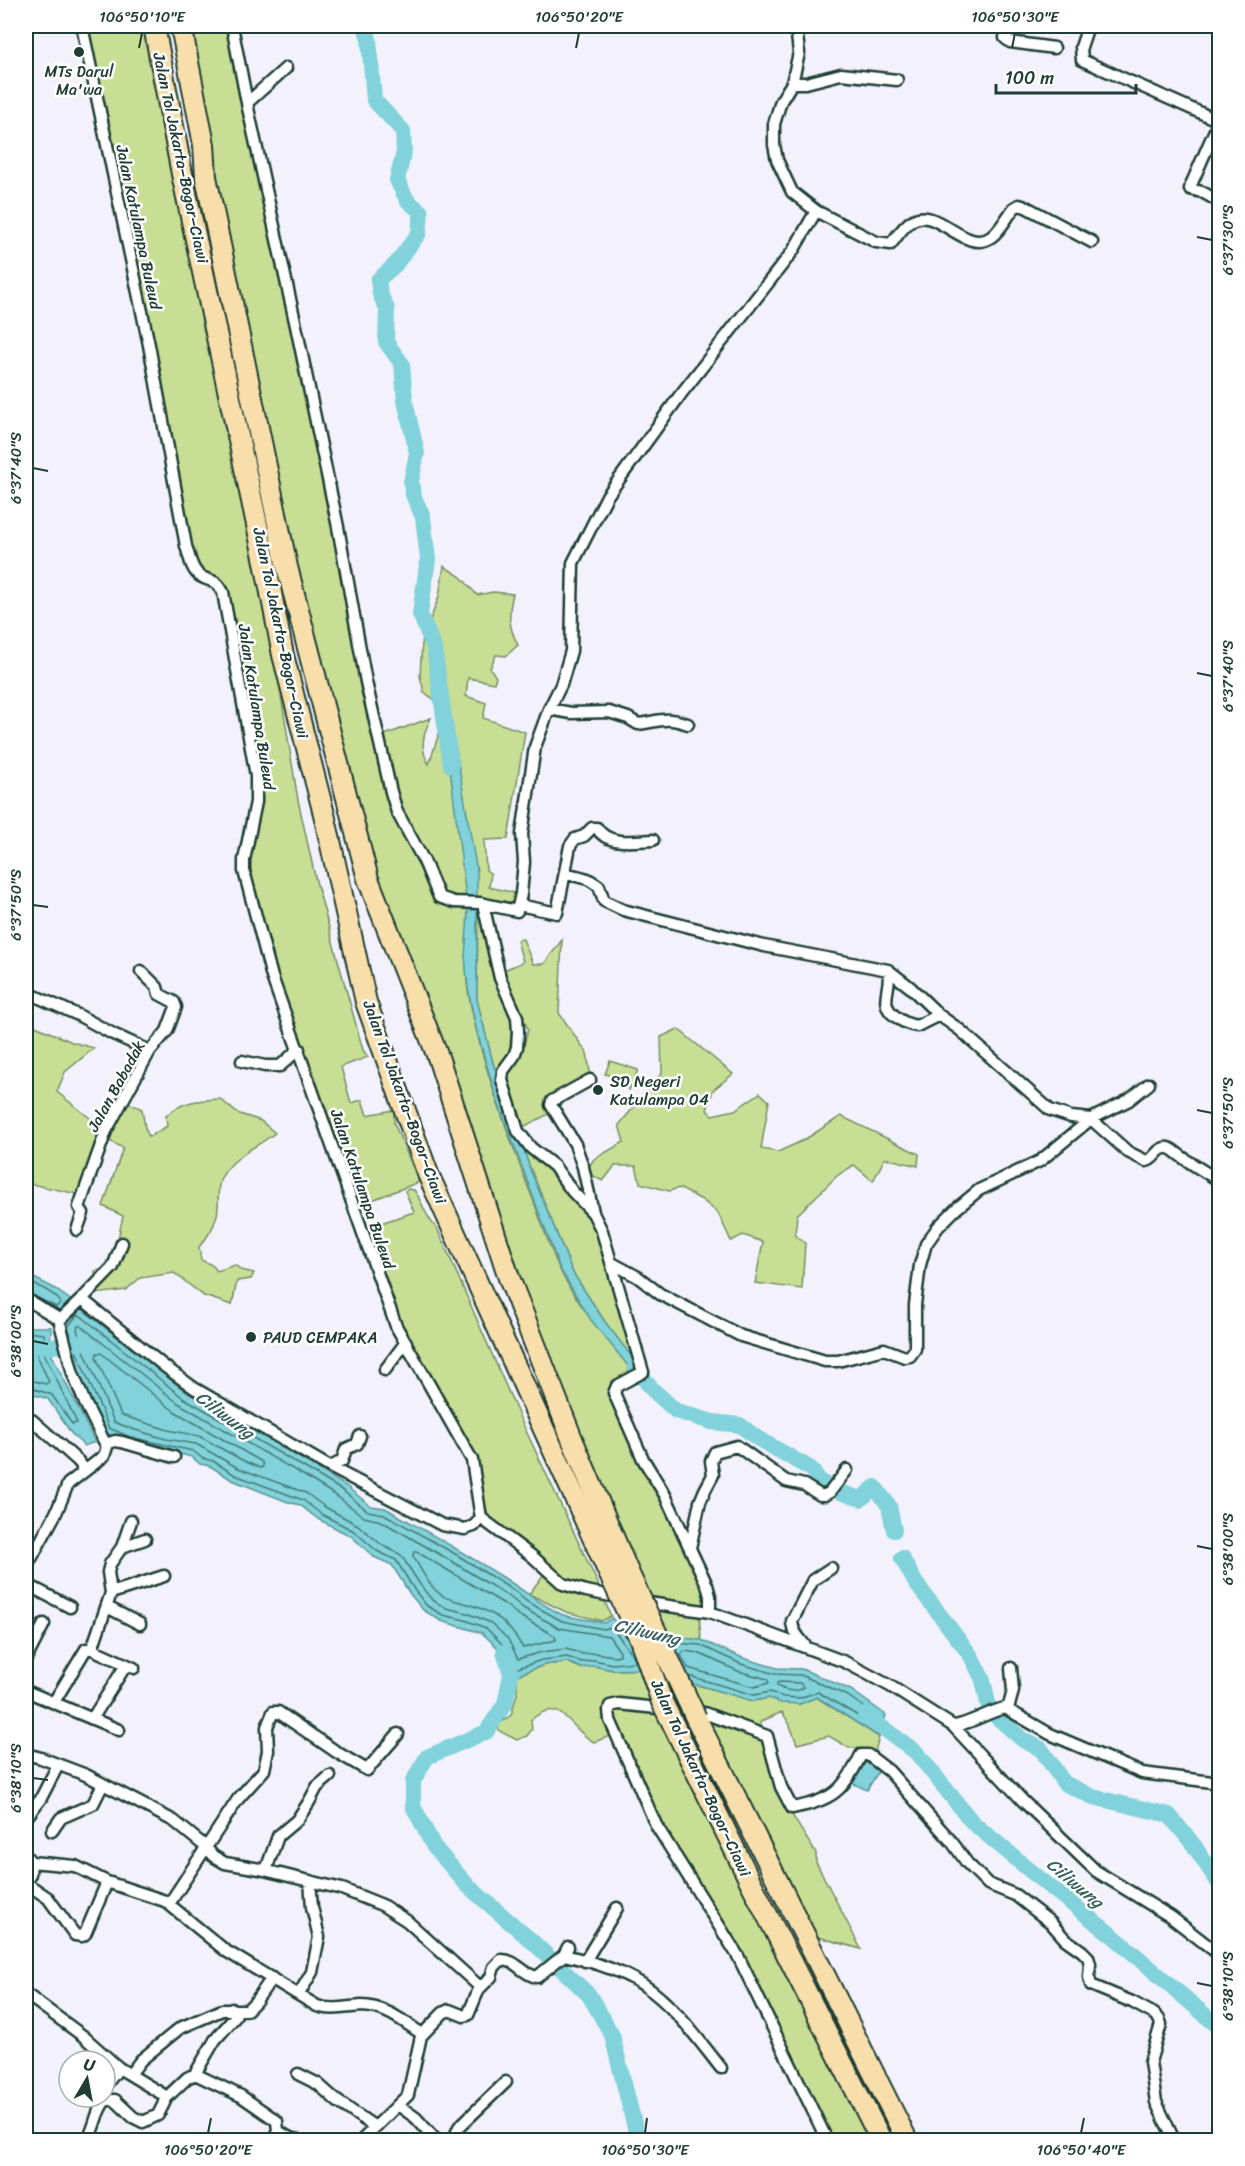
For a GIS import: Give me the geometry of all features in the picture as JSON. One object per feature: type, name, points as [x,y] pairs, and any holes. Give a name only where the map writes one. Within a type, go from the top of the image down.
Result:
[{"type":"highway","name":"Jalan Tol Jakarta–Bogor–Ciawi","points":[[154,26],[182,174],[283,655],[324,814],[366,1002],[386,1062],[429,1174],[619,1573],[696,1718],[907,2140]]},
{"type":"highway","name":"Jalan Tol Jakarta–Bogor–Ciawi","points":[[181,26],[204,145],[206,177],[285,557],[306,647],[327,717],[368,879],[438,1057],[509,1278],[572,1439],[662,1702],[881,2140]]},
{"type":"highway","points":[[265,562],[270,628]]},
{"type":"highway","points":[[419,1182],[449,1239],[483,1291]]},
{"type":"highway","points":[[735,1797],[747,1811],[818,1937]]},
{"type":"street","name":"Jalan Katulampa Buleud","points":[[82,26],[149,345],[186,546],[196,573],[214,580],[223,592],[256,776],[256,802],[244,860],[246,884],[272,976],[396,1326],[472,1460],[481,1518]]},
{"type":"street","points":[[232,26],[338,527],[366,682],[391,792],[397,812],[424,861],[439,897],[454,902],[481,903],[517,910],[524,862],[522,834],[535,747],[561,685],[571,651],[573,563],[607,496],[681,394],[793,251],[816,211]]},
{"type":"street","points":[[796,26],[799,53],[792,83],[781,101],[774,124],[775,152],[792,192],[816,211],[884,244],[891,243],[909,223],[923,217],[936,221],[963,237],[984,240],[991,237],[1019,205],[1092,242]]},
{"type":"street","points":[[1006,26],[1005,38],[1010,42],[1054,48]]},
{"type":"street","points":[[1088,26],[1081,47],[1082,60],[1219,120],[1190,189],[1202,192],[1220,202]]},
{"type":"street","points":[[247,103],[286,68]]},
{"type":"street","points":[[792,83],[806,84],[841,74],[897,80]]},
{"type":"street","points":[[549,709],[571,713],[609,712],[638,724],[660,718],[670,718],[688,724]]},
{"type":"street","points":[[519,905],[557,913],[572,842],[584,836],[592,828],[597,828],[600,834],[619,841],[653,840]]},
{"type":"street","points":[[565,873],[588,879],[599,886],[604,902],[622,910],[764,946],[888,970],[1050,1110],[1071,1117],[1091,1119],[1128,1152],[1146,1161],[1153,1159],[1159,1150],[1166,1147],[1171,1149],[1191,1165],[1220,1181]]},
{"type":"street","points":[[481,903],[500,978],[517,1017],[517,1047],[514,1056],[503,1071],[502,1080],[518,1131],[531,1148],[554,1166],[572,1191],[593,1213]]},
{"type":"street","points":[[888,970],[890,979],[885,1002],[891,1013],[917,1026],[939,1015]]},
{"type":"street","name":"Jalan Babadak","points":[[77,1230],[82,1213],[79,1207],[106,1131],[150,1051],[167,1031],[176,1005],[159,994],[157,987],[141,971]]},
{"type":"street","points":[[26,992],[150,1051]]},
{"type":"street","points":[[242,1061],[265,1066],[280,1066],[299,1049]]},
{"type":"street","points":[[590,1080],[552,1101],[550,1105],[575,1144],[583,1167],[593,1213],[602,1231],[643,1371],[617,1386],[614,1393],[643,1459],[665,1495],[709,1591],[710,1612]]},
{"type":"street","points":[[612,1263],[638,1277],[660,1294],[741,1336],[825,1361],[838,1361],[880,1349],[910,1356],[915,1349],[915,1305],[920,1265],[926,1244],[938,1227],[979,1190],[1040,1161],[1091,1119],[1129,1100],[1149,1084]]},
{"type":"street","points":[[62,1320],[113,1267],[122,1243]]},
{"type":"street","points":[[26,1299],[62,1320],[74,1374],[107,1451],[104,1456],[68,1484],[56,1513],[26,1568]]},
{"type":"street","points":[[79,1301],[194,1388],[331,1467],[442,1525],[465,1529],[474,1526],[481,1518],[532,1556],[555,1578],[571,1587],[658,1605],[710,1612],[845,1662],[890,1686],[954,1726],[1023,1801],[1096,1871],[1171,1917],[1220,1955]]},
{"type":"street","points":[[385,1370],[406,1342]]},
{"type":"street","points":[[32,1420],[78,1461],[82,1466],[82,1472]]},
{"type":"street","points":[[331,1467],[342,1461],[345,1449],[357,1444],[360,1437]]},
{"type":"street","points":[[105,1444],[122,1442],[174,1457]]},
{"type":"street","points":[[690,1549],[702,1496],[713,1475],[711,1461],[715,1452],[736,1446],[786,1481],[804,1485],[820,1495],[825,1495],[833,1488],[847,1470]]},
{"type":"street","points":[[92,1649],[111,1593],[108,1568],[122,1547],[131,1521]]},
{"type":"street","points":[[122,1547],[146,1539]]},
{"type":"street","points":[[807,1648],[796,1634],[792,1621],[813,1580],[831,1568]]},
{"type":"street","points":[[111,1593],[164,1576]]},
{"type":"street","points":[[26,1584],[70,1607]]},
{"type":"street","points":[[107,1607],[140,1624]]},
{"type":"street","points":[[26,1659],[44,1624]]},
{"type":"street","points":[[54,1702],[86,1648],[130,1667],[92,1719]]},
{"type":"street","points":[[1004,1709],[1013,1691],[1011,1668]]},
{"type":"street","points":[[26,1691],[118,1730]]},
{"type":"street","points":[[827,2140],[738,1956],[656,1823],[610,1720],[610,1706],[619,1704],[704,1713],[767,1736],[781,1787],[792,1808],[813,1804],[831,1797],[852,1775],[861,1755],[868,1755],[889,1772],[913,1797],[988,1884],[1015,1895],[1050,1922],[1065,1939],[1088,1957],[1091,1984],[1132,2002],[1159,2019],[1160,2031],[1150,2062],[1156,2102],[1174,2140]]},
{"type":"street","points":[[954,1726],[963,1725],[984,1714],[1004,1709],[1050,1734],[1142,1773],[1220,1783]]},
{"type":"street","points":[[169,1904],[238,1799],[264,1770],[268,1751],[267,1727],[273,1712],[278,1712],[367,1770],[398,1734]]},
{"type":"street","points":[[26,1754],[103,1784],[174,1821],[206,1847],[213,1856],[225,1863],[266,1870],[363,1896],[400,1915],[480,1987]]},
{"type":"street","points":[[26,1818],[41,1798],[58,1765]]},
{"type":"street","points":[[266,1870],[279,1836],[297,1820],[316,1787],[330,1776]]},
{"type":"street","points":[[52,1831],[62,1818],[93,1804],[103,1784]]},
{"type":"street","points":[[107,1882],[85,1934],[75,1935],[48,1898],[26,1883],[28,1859],[75,1866],[107,1882],[161,1899],[226,1952],[321,2008],[367,2007],[386,2010],[422,2034]]},
{"type":"street","points":[[299,1994],[312,1972],[319,1937],[312,1907],[310,1881]]},
{"type":"street","points":[[585,1961],[617,1908]]},
{"type":"street","points":[[362,2140],[408,2095],[422,2034],[445,2011],[452,2010],[464,2016],[468,2015],[480,1987],[491,1977],[497,1963],[503,1960],[509,1960],[534,1977],[563,1954],[642,1984],[675,2012],[721,2068]]},
{"type":"street","points":[[131,2073],[141,2060],[174,2032],[222,2010],[244,2011],[251,2007],[272,1978]]},
{"type":"street","points":[[26,1994],[83,2037],[119,2068],[131,2073],[167,2097]]},
{"type":"street","points":[[87,2140],[93,2130],[100,2107],[106,2100],[115,2100],[133,2117],[143,2122],[158,2115],[167,2097],[187,2078],[195,2074],[215,2040],[235,2017],[236,2013],[232,2009]]},
{"type":"street","points":[[195,2074],[235,2092],[270,2114],[277,2121],[275,2136],[298,2140]]},
{"type":"street","points":[[298,2074],[318,2084],[375,2127]]},
{"type":"street","points":[[458,2140],[456,2134],[459,2127],[506,2082]]},
{"type":"street","points":[[398,2105],[420,2121],[436,2140]]},
{"type":"green space","points":[[80,26],[154,26],[270,628],[298,800],[316,881],[363,1050],[368,1057],[341,1067],[351,1103],[362,1100],[367,1115],[394,1110],[394,1123],[419,1182],[354,1207],[246,884],[256,802],[223,592],[196,573]]},
{"type":"green space","points":[[182,26],[230,26],[379,737],[431,718],[423,741],[424,753],[429,764],[440,730],[436,701],[424,692],[420,676],[422,642],[439,596],[444,566],[461,577],[477,595],[493,592],[513,594],[510,620],[518,645],[506,656],[496,655],[490,668],[496,677],[494,683],[468,678],[466,696],[486,703],[483,718],[525,732],[508,839],[484,840],[486,870],[491,874],[489,887],[519,894],[516,907],[487,901],[485,917],[518,1032],[502,1078],[494,1067],[477,1000],[478,902],[467,900],[468,991],[479,1041],[510,1139],[559,1268],[575,1297],[636,1375],[614,1393],[665,1495],[709,1604],[699,1611],[701,1640],[657,1635],[567,1427],[340,770]]},
{"type":"green space","points":[[523,939],[533,964],[544,964],[562,940],[559,1013],[587,1053],[590,1072],[596,1084],[566,1100],[557,1110],[523,1127],[510,1090],[508,1070],[522,1053],[528,1030],[504,970],[523,962],[517,940]]},
{"type":"green space","points":[[26,1022],[72,1042],[94,1048],[65,1072],[57,1092],[95,1122],[107,1118],[129,1103],[142,1109],[149,1137],[167,1126],[166,1116],[178,1107],[198,1101],[220,1099],[237,1113],[261,1121],[275,1133],[232,1163],[226,1170],[221,1178],[218,1191],[216,1219],[199,1247],[201,1260],[212,1265],[217,1271],[235,1265],[241,1270],[254,1273],[251,1279],[237,1281],[232,1305],[204,1296],[174,1273],[140,1278],[126,1290],[96,1294],[95,1271],[110,1268],[123,1216],[103,1206],[123,1148],[97,1134],[91,1171],[77,1194],[26,1183],[26,1122],[32,1113],[26,1102]]},
{"type":"green space","points":[[678,1029],[733,1074],[713,1090],[707,1110],[712,1115],[735,1110],[760,1093],[769,1101],[761,1149],[778,1152],[804,1140],[841,1116],[919,1154],[918,1166],[885,1158],[873,1181],[854,1165],[838,1175],[797,1215],[795,1235],[805,1243],[802,1289],[755,1283],[763,1242],[743,1235],[731,1241],[718,1213],[702,1200],[679,1188],[669,1191],[640,1183],[636,1166],[615,1166],[603,1181],[585,1172],[594,1159],[624,1142],[619,1125],[662,1073],[661,1037]]},
{"type":"green space","points":[[610,1061],[638,1070],[629,1090],[615,1077],[605,1074]]},
{"type":"green space","points":[[524,1140],[593,1213],[641,1370],[605,1322],[573,1273],[525,1155]]},
{"type":"green space","points":[[414,1190],[430,1220],[437,1228],[519,1416],[600,1588],[558,1578],[480,1524],[474,1465],[403,1345],[360,1230],[414,1212],[405,1191]]},
{"type":"green space","points":[[544,1574],[561,1586],[602,1595],[611,1616],[602,1621],[566,1612],[529,1594]]},
{"type":"green space","points":[[567,1662],[581,1668],[594,1666],[613,1670],[650,1669],[881,2140],[827,2140],[738,1956],[656,1823],[616,1734],[594,1742],[565,1716],[550,1710],[531,1720],[532,1729],[527,1736],[517,1740],[501,1732],[496,1726],[511,1715],[517,1694],[517,1675],[544,1665]]},
{"type":"green space","points":[[677,1679],[753,1701],[769,1698],[800,1704],[816,1697],[879,1737],[874,1755],[858,1748],[849,1748],[829,1736],[797,1744],[782,1712],[760,1722],[766,1758],[779,1791],[816,1853],[816,1862],[861,1949],[818,1937],[747,1811]]},
{"type":"water","points":[[447,744],[455,744],[477,872],[477,1000],[494,1067],[502,1078],[530,1169],[573,1273],[605,1322],[651,1381],[651,1385],[646,1388],[591,1320],[560,1269],[496,1097],[476,1028],[468,989],[465,956],[468,914]]},
{"type":"water","points":[[26,1274],[52,1287],[72,1301],[59,1315],[26,1297]]},
{"type":"water","points":[[78,1306],[186,1392],[346,1486],[371,1506],[385,1508],[472,1558],[563,1615],[604,1623],[612,1618],[650,1669],[613,1670],[594,1666],[581,1668],[567,1662],[544,1665],[517,1675],[508,1671],[498,1648],[482,1633],[441,1621],[423,1610],[392,1565],[374,1557],[351,1536],[318,1519],[300,1505],[232,1480],[210,1466],[200,1464],[192,1457],[128,1442],[103,1432],[68,1347],[61,1323]]},
{"type":"water","points":[[26,1327],[51,1327],[50,1351],[95,1442],[84,1446],[71,1433],[48,1399],[26,1392]]},
{"type":"water","points":[[657,1635],[701,1640],[743,1658],[777,1668],[802,1669],[851,1690],[886,1715],[879,1737],[817,1697],[800,1704],[781,1703],[769,1698],[753,1701],[677,1679]]},
{"type":"water","points":[[865,1760],[880,1769],[867,1790],[852,1783]]},
{"type":"waterway","points":[[365,26],[369,39],[374,100],[403,131],[404,152],[397,180],[407,200],[421,212],[419,233],[395,265],[378,280],[380,294],[387,309],[386,342],[402,364],[405,401],[417,453],[411,482],[413,495],[423,517],[428,559],[420,614],[434,648],[451,765]]},
{"type":"waterway","name":"Ciliwung","points":[[26,1345],[53,1346],[81,1343]]},
{"type":"waterway","points":[[635,1368],[653,1390],[676,1411],[712,1422],[740,1425],[757,1438],[811,1469],[820,1481],[840,1492],[861,1499],[875,1487],[889,1506],[894,1530]]},
{"type":"waterway","points":[[902,1558],[915,1582],[971,1656],[983,1680],[989,1708],[999,1719],[1023,1740],[1041,1749],[1064,1783],[1093,1797],[1169,1815],[1193,1844],[1220,1885]]},
{"type":"waterway","points":[[504,1652],[511,1674],[505,1704],[486,1732],[427,1757],[413,1781],[413,1806],[434,1847],[468,1886],[534,1943],[589,1995],[612,2035],[638,2140]]},
{"type":"waterway","name":"Ciliwung","points":[[865,1715],[916,1752],[973,1823],[1112,1935],[1220,2028]]},
{"type":"place","name":"MTs Darul Ma'wa","points":[[79,52]]},
{"type":"place","name":"SD Negeri Katulampa 04","points":[[598,1090]]},
{"type":"place","name":"PAUD CEMPAKA","points":[[251,1337]]}]
